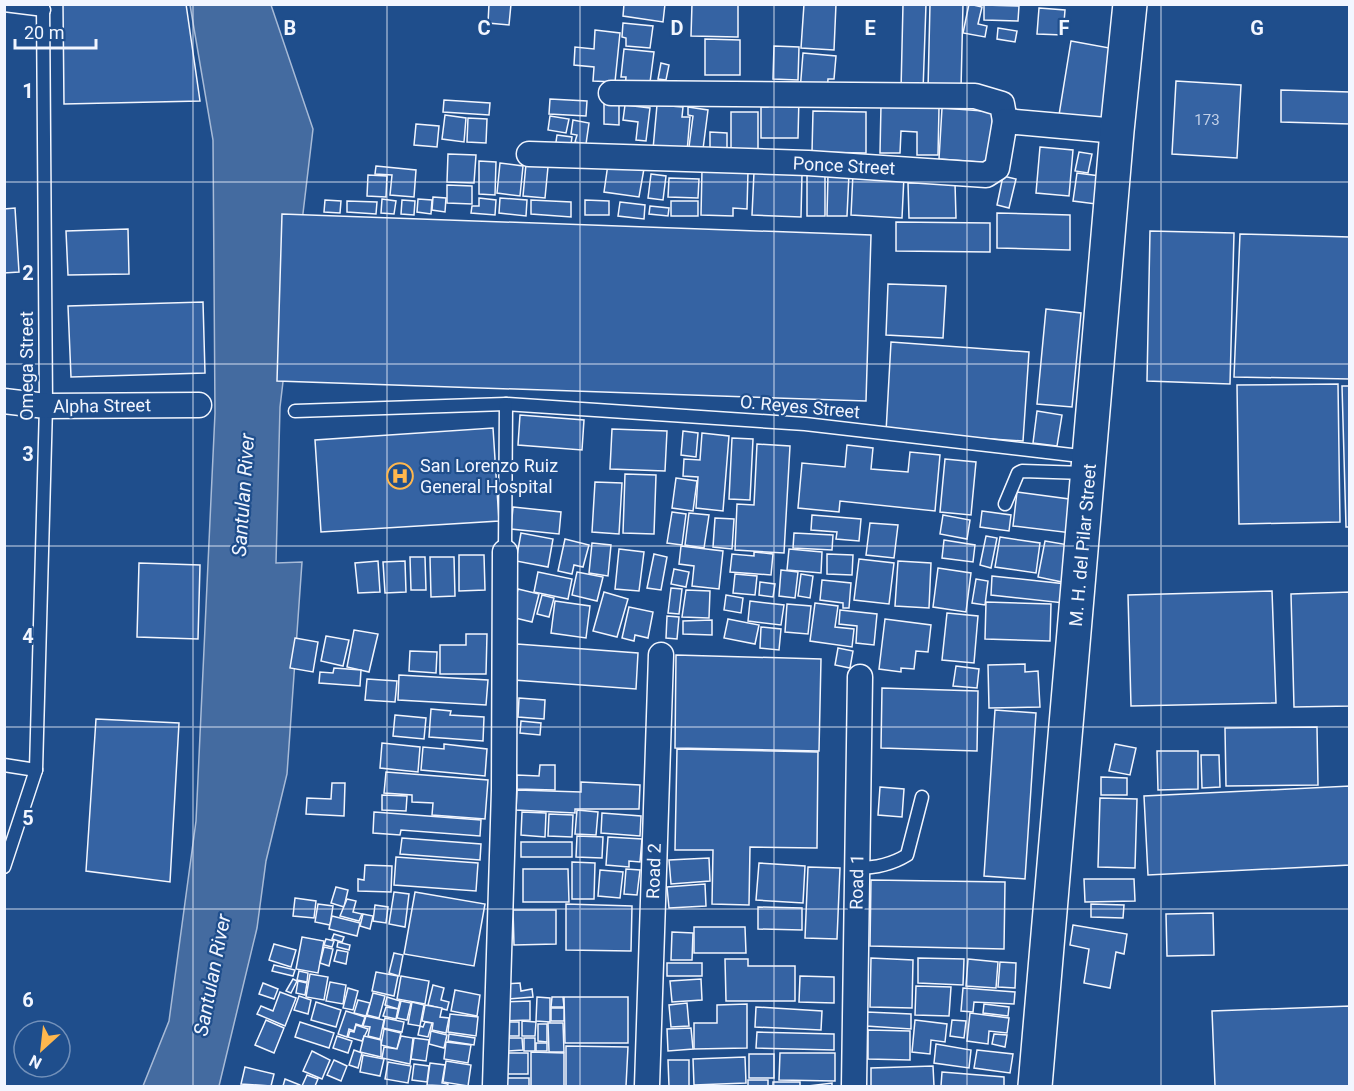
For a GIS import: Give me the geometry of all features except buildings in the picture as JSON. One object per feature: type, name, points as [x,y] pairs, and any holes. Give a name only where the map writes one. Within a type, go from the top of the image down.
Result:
[{"type":"main road","name":"M. H. del Pilar Street","points":[[1035,1086],[1117,131],[1130,4]]},
{"type":"street","points":[[611,93],[975,96],[1002,104],[1005,121],[1117,131]]},
{"type":"street","name":"Ponce Street","points":[[530,154],[808,163],[987,175],[997,168],[1005,121]]},
{"type":"street","name":"Alpha Street","points":[[4,401],[46,406],[199,405]]},
{"type":"street","points":[[495,1086],[504,790],[505,552]]},
{"type":"street","name":"Road 2","points":[[647,1086],[662,655]]},
{"type":"street","name":"Road 1","points":[[854,1086],[860,677]]},
{"type":"lane","points":[[4,5],[44,7]]},
{"type":"lane","name":"Omega Street","points":[[4,867],[36,770],[46,406],[44,7]]},
{"type":"lane","points":[[505,552],[506,404]]},
{"type":"lane","name":"O. Reyes Street","points":[[295,411],[506,404],[805,424],[1090,465]]},
{"type":"lane","points":[[1005,504],[1018,473],[1022,471],[1090,465]]},
{"type":"lane","points":[[4,765],[36,770]]},
{"type":"lane","points":[[857,868],[874,868],[896,862],[907,855],[922,797]]},
{"type":"water","name":"Santulan River","points":[[190,5],[271,5],[313,129],[280,407],[276,563],[302,562],[287,774],[266,861],[257,928],[219,1086],[143,1086],[169,1021],[196,821],[215,413],[213,140]]},
{"type":"place","name":"San Lorenzo Ruiz General Hospital","points":[[400,476]]}]
